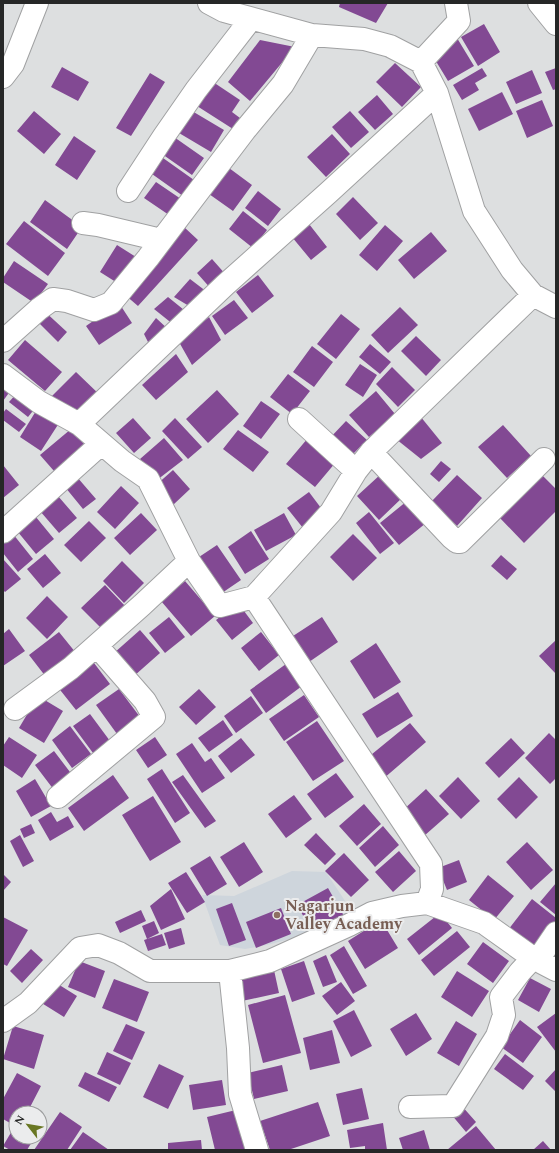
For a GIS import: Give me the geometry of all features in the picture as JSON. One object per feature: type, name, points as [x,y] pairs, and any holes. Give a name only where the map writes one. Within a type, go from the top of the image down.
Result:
[{"type":"street","points":[[3,77],[13,64],[36,3]]},
{"type":"street","points":[[208,3],[224,11],[312,35],[364,39],[390,46],[421,62],[437,93],[474,210],[512,270],[533,295],[556,307]]},
{"type":"street","points":[[421,62],[459,21],[456,3]]},
{"type":"street","points":[[539,3],[556,24]]},
{"type":"street","points":[[128,191],[191,97],[251,19]]},
{"type":"street","points":[[3,341],[39,309],[53,300],[67,301],[94,310],[111,303],[282,84],[312,35]]},
{"type":"street","points":[[79,424],[225,285],[328,194],[437,93]]},
{"type":"street","points":[[83,223],[98,225],[161,240]]},
{"type":"street","points":[[3,375],[39,402],[79,424],[101,444],[148,479],[189,561],[220,606],[254,597],[331,512],[356,471],[371,452],[533,295]]},
{"type":"street","points":[[299,419],[356,471]]},
{"type":"street","points":[[3,532],[101,444]]},
{"type":"street","points":[[371,452],[457,542],[460,542],[544,459]]},
{"type":"street","points":[[15,709],[97,646],[189,561]]},
{"type":"street","points":[[254,597],[431,864],[432,889],[427,903]]},
{"type":"street","points":[[58,797],[154,717],[145,701],[97,646]]},
{"type":"street","points":[[3,1021],[28,1003],[80,948],[98,945],[119,952],[150,971],[230,971],[270,961],[350,925],[372,913],[402,906],[427,903],[484,923],[542,963]]},
{"type":"street","points":[[410,1106],[453,1106],[497,1036],[504,1015],[501,997],[520,972],[542,963],[556,933]]},
{"type":"street","points":[[230,971],[238,1048],[240,1094],[257,1150]]},
{"type":"shaded area","name":"Nagarjun Valley Academy","points":[[292,871],[326,872],[349,907],[340,923],[313,933],[267,945],[245,949],[220,945],[202,895],[234,896]]},
{"type":"building","points":[[340,3],[388,3],[376,23],[339,7]]},
{"type":"building","points":[[484,24],[500,52],[478,66],[461,37]]},
{"type":"building","points":[[457,38],[474,66],[448,81],[431,53]]},
{"type":"building","points":[[260,40],[295,47],[250,101],[228,82]]},
{"type":"building","points":[[395,63],[421,87],[402,107],[376,82]]},
{"type":"building","points":[[62,67],[89,82],[78,101],[51,87]]},
{"type":"building","points":[[482,68],[487,76],[475,83],[479,90],[462,100],[453,85]]},
{"type":"building","points":[[556,68],[556,89],[553,90],[545,72]]},
{"type":"building","points":[[532,70],[542,93],[516,104],[506,82]]},
{"type":"building","points":[[150,73],[165,82],[131,136],[116,128]]},
{"type":"building","points":[[213,82],[240,100],[232,112],[240,118],[233,129],[197,106]]},
{"type":"building","points":[[502,92],[513,114],[479,131],[468,109]]},
{"type":"building","points":[[377,95],[393,114],[375,130],[358,112]]},
{"type":"building","points":[[542,100],[553,126],[527,138],[516,111]]},
{"type":"building","points":[[34,111],[61,134],[44,154],[17,131]]},
{"type":"building","points":[[192,111],[224,130],[211,152],[179,133]]},
{"type":"building","points":[[350,111],[369,132],[351,148],[332,127]]},
{"type":"building","points":[[332,134],[350,154],[326,177],[307,157]]},
{"type":"building","points":[[74,136],[96,151],[77,180],[55,165]]},
{"type":"building","points":[[174,137],[204,158],[192,175],[162,154]]},
{"type":"building","points":[[163,158],[194,180],[183,196],[152,174]]},
{"type":"building","points":[[229,168],[252,185],[233,211],[209,194]]},
{"type":"building","points":[[156,182],[181,199],[169,215],[144,198]]},
{"type":"building","points":[[258,191],[281,209],[268,226],[245,208]]},
{"type":"building","points":[[353,197],[378,223],[360,240],[336,214]]},
{"type":"building","points":[[45,200],[82,227],[67,249],[30,222]]},
{"type":"building","points":[[243,211],[267,230],[253,248],[229,229]]},
{"type":"building","points":[[24,221],[65,253],[48,276],[6,244]]},
{"type":"building","points":[[309,224],[327,247],[311,260],[292,237]]},
{"type":"building","points":[[385,225],[403,241],[377,271],[359,255]]},
{"type":"building","points":[[184,227],[198,240],[138,306],[124,294]]},
{"type":"building","points":[[431,232],[447,251],[414,279],[398,260]]},
{"type":"building","points":[[117,245],[136,257],[119,284],[100,272]]},
{"type":"building","points":[[212,259],[227,276],[212,290],[197,273]]},
{"type":"building","points":[[14,261],[48,284],[34,303],[3,282],[3,278]]},
{"type":"building","points":[[258,275],[274,296],[252,313],[236,292]]},
{"type":"building","points":[[190,279],[211,295],[194,309],[174,297]]},
{"type":"building","points":[[168,297],[189,314],[174,325],[154,309]]},
{"type":"building","points":[[234,300],[248,318],[225,335],[212,316]]},
{"type":"building","points":[[119,303],[132,323],[99,345],[86,326]]},
{"type":"building","points":[[400,307],[418,325],[388,353],[371,335]]},
{"type":"building","points":[[42,309],[67,332],[58,342],[34,318]]},
{"type":"building","points":[[341,314],[360,329],[336,359],[317,344]]},
{"type":"building","points":[[209,317],[221,340],[192,365],[179,342]]},
{"type":"building","points":[[156,318],[169,330],[150,346],[144,334]]},
{"type":"building","points":[[416,336],[441,360],[426,376],[401,351]]},
{"type":"building","points":[[25,340],[62,372],[45,391],[8,360]]},
{"type":"building","points":[[370,344],[391,362],[380,374],[359,357]]},
{"type":"building","points":[[312,346],[333,362],[314,387],[293,372]]},
{"type":"building","points":[[176,354],[188,372],[156,400],[142,385]]},
{"type":"building","points":[[360,364],[377,375],[363,397],[345,385]]},
{"type":"building","points":[[392,367],[415,390],[398,407],[376,384]]},
{"type":"building","points":[[76,372],[102,397],[77,421],[50,398]]},
{"type":"building","points":[[288,374],[310,391],[292,414],[270,397]]},
{"type":"building","points":[[3,383],[11,390],[3,401]]},
{"type":"building","points":[[217,390],[239,414],[208,443],[186,419]]},
{"type":"building","points":[[376,391],[395,414],[369,437],[349,415]]},
{"type":"building","points":[[17,393],[36,407],[28,417],[9,402]]},
{"type":"building","points":[[261,401],[280,414],[261,439],[243,426]]},
{"type":"building","points":[[39,406],[61,420],[41,451],[20,437]]},
{"type":"building","points":[[6,409],[26,424],[19,432],[3,420],[3,413]]},
{"type":"building","points":[[416,411],[442,443],[421,459],[391,435]]},
{"type":"building","points":[[133,418],[151,438],[134,453],[116,433]]},
{"type":"building","points":[[175,418],[202,447],[188,459],[162,431]]},
{"type":"building","points":[[346,421],[367,440],[349,458],[329,439]]},
{"type":"building","points":[[503,425],[531,456],[507,478],[478,447]]},
{"type":"building","points":[[71,429],[85,445],[54,471],[40,455]]},
{"type":"building","points":[[238,430],[269,452],[253,472],[223,449]]},
{"type":"building","points":[[164,438],[183,460],[157,480],[140,459]]},
{"type":"building","points":[[308,438],[336,462],[315,487],[286,464]]},
{"type":"building","points":[[441,461],[451,469],[439,482],[430,474]]},
{"type":"building","points":[[3,465],[19,485],[3,498]]},
{"type":"building","points":[[173,470],[190,489],[173,505],[155,486]]},
{"type":"building","points":[[381,474],[403,497],[379,520],[357,496]]},
{"type":"building","points":[[541,474],[556,489],[556,511],[524,543],[499,517]]},
{"type":"building","points":[[457,475],[482,498],[457,526],[431,502]]},
{"type":"building","points":[[77,477],[96,499],[83,509],[65,487]]},
{"type":"building","points":[[121,486],[139,503],[115,529],[97,512]]},
{"type":"building","points":[[309,492],[324,512],[303,528],[287,508]]},
{"type":"building","points":[[58,496],[77,518],[59,533],[40,511]]},
{"type":"building","points":[[407,501],[426,523],[399,545],[380,523]]},
{"type":"building","points":[[31,511],[54,539],[36,554],[13,526]]},
{"type":"building","points":[[369,512],[394,543],[380,554],[356,523]]},
{"type":"building","points":[[141,513],[157,530],[130,555],[114,538]]},
{"type":"building","points":[[284,513],[296,535],[266,551],[254,530]]},
{"type":"building","points":[[89,521],[106,538],[81,562],[64,545]]},
{"type":"building","points":[[251,531],[269,559],[245,574],[228,547]]},
{"type":"building","points":[[13,534],[33,559],[18,572],[3,553],[3,542]]},
{"type":"building","points":[[353,534],[377,558],[353,581],[330,557]]},
{"type":"building","points":[[217,545],[241,580],[219,595],[196,559]]},
{"type":"building","points":[[45,554],[61,573],[43,588],[27,569]]},
{"type":"building","points":[[501,555],[517,569],[507,580],[491,566]]},
{"type":"building","points":[[3,559],[21,579],[5,592],[3,590]]},
{"type":"building","points":[[122,561],[144,583],[124,603],[103,581]]},
{"type":"building","points":[[185,581],[215,616],[191,636],[161,601]]},
{"type":"building","points":[[105,585],[126,607],[103,630],[81,608]]},
{"type":"building","points":[[47,596],[68,617],[47,639],[26,618]]},
{"type":"building","points":[[238,603],[253,623],[232,640],[216,620]]},
{"type":"building","points":[[169,617],[185,637],[165,653],[149,633]]},
{"type":"building","points":[[322,617],[338,642],[309,662],[293,636]]},
{"type":"building","points":[[9,629],[25,651],[3,666],[3,634]]},
{"type":"building","points":[[140,630],[160,653],[134,676],[114,653]]},
{"type":"building","points":[[59,632],[76,653],[46,677],[29,655]]},
{"type":"building","points":[[261,632],[279,655],[259,671],[241,648]]},
{"type":"building","points":[[556,640],[556,674],[539,656]]},
{"type":"building","points":[[376,643],[401,682],[374,699],[350,661]]},
{"type":"building","points":[[91,659],[110,684],[76,710],[57,686]]},
{"type":"building","points":[[286,664],[302,686],[266,713],[250,690]]},
{"type":"building","points":[[119,689],[140,717],[117,734],[96,705]]},
{"type":"building","points":[[199,689],[216,707],[196,725],[179,707]]},
{"type":"building","points":[[398,692],[413,716],[377,738],[362,714]]},
{"type":"building","points":[[304,695],[319,717],[284,741],[269,719]]},
{"type":"building","points":[[38,696],[63,711],[44,743],[19,728]]},
{"type":"building","points":[[251,696],[263,713],[236,733],[224,716]]},
{"type":"building","points":[[90,714],[110,741],[93,753],[73,726]]},
{"type":"building","points":[[223,720],[233,735],[209,752],[198,738]]},
{"type":"building","points":[[317,721],[344,761],[313,781],[286,742]]},
{"type":"building","points":[[410,723],[426,742],[383,779],[366,759]]},
{"type":"building","points":[[70,726],[91,754],[72,768],[52,740]]},
{"type":"building","points":[[549,733],[556,740],[556,778],[550,784],[525,758]]},
{"type":"building","points":[[9,737],[37,755],[22,778],[3,765],[3,746]]},
{"type":"building","points":[[155,737],[167,755],[148,768],[136,750]]},
{"type":"building","points":[[241,738],[255,755],[231,773],[218,756]]},
{"type":"building","points":[[511,738],[525,753],[499,778],[485,763]]},
{"type":"building","points":[[192,743],[205,762],[211,758],[225,778],[202,793],[176,754]]},
{"type":"building","points":[[54,751],[73,776],[54,790],[35,765]]},
{"type":"building","points":[[162,769],[190,813],[175,823],[147,779]]},
{"type":"building","points":[[336,773],[354,797],[325,818],[307,794]]},
{"type":"building","points":[[113,775],[129,798],[84,831],[68,808]]},
{"type":"building","points":[[183,775],[216,821],[205,828],[172,782]]},
{"type":"building","points":[[458,777],[480,801],[461,819],[439,796]]},
{"type":"building","points":[[519,777],[538,797],[516,819],[497,799]]},
{"type":"building","points":[[35,779],[51,806],[31,817],[16,791]]},
{"type":"building","points":[[426,789],[449,814],[424,836],[402,811]]},
{"type":"building","points":[[294,795],[312,819],[286,838],[268,814]]},
{"type":"building","points":[[153,796],[181,842],[150,861],[122,815]]},
{"type":"building","points":[[364,804],[381,824],[357,846],[339,826]]},
{"type":"building","points":[[51,812],[57,822],[68,816],[74,827],[50,841],[38,820]]},
{"type":"building","points":[[31,824],[35,833],[24,838],[20,829]]},
{"type":"building","points":[[383,826],[399,845],[375,867],[359,848]]},
{"type":"building","points":[[316,833],[336,854],[325,865],[304,845]]},
{"type":"building","points":[[20,835],[34,861],[23,867],[10,841]]},
{"type":"building","points":[[244,842],[263,872],[239,887],[220,857]]},
{"type":"building","points":[[527,842],[553,870],[531,890],[506,862]]},
{"type":"building","points":[[399,851],[416,871],[393,892],[375,872]]},
{"type":"building","points":[[344,853],[369,880],[351,897],[325,871]]},
{"type":"building","points":[[210,856],[227,884],[207,896],[190,868]]},
{"type":"building","points":[[459,860],[467,882],[447,890],[438,868]]},
{"type":"building","points":[[186,872],[205,902],[187,913],[168,883]]},
{"type":"building","points":[[3,874],[11,882],[3,891]]},
{"type":"building","points":[[488,875],[514,896],[494,920],[469,900]]},
{"type":"building","points":[[556,883],[556,915],[540,902]]},
{"type":"building","points":[[328,888],[344,916],[313,933],[297,905]]},
{"type":"building","points":[[171,889],[185,919],[161,930],[150,906]]},
{"type":"building","points":[[532,899],[556,918],[556,924],[535,951],[508,930]]},
{"type":"building","points":[[232,903],[246,940],[229,946],[216,909]]},
{"type":"building","points":[[281,908],[291,934],[256,948],[246,922]]},
{"type":"building","points":[[141,910],[146,921],[120,933],[115,922]]},
{"type":"building","points":[[440,913],[452,928],[419,955],[407,939]]},
{"type":"building","points":[[3,917],[28,930],[7,966],[3,964]]},
{"type":"building","points":[[381,920],[398,948],[365,969],[348,941]]},
{"type":"building","points":[[154,921],[159,933],[147,939],[142,926]]},
{"type":"building","points":[[181,928],[185,944],[169,949],[164,933]]},
{"type":"building","points":[[457,931],[470,947],[434,976],[421,960]]},
{"type":"building","points":[[162,934],[166,945],[148,951],[144,940]]},
{"type":"building","points":[[483,942],[509,961],[493,983],[467,964]]},
{"type":"building","points":[[344,946],[367,986],[353,994],[330,955]]},
{"type":"building","points":[[31,949],[43,960],[22,983],[10,971]]},
{"type":"building","points":[[326,955],[337,982],[323,987],[313,961]]},
{"type":"building","points":[[79,961],[105,971],[95,998],[68,987]]},
{"type":"building","points":[[304,961],[315,994],[292,1002],[281,969]]},
{"type":"building","points":[[274,970],[279,993],[242,1001],[237,978]]},
{"type":"building","points":[[457,971],[489,991],[472,1017],[441,997]]},
{"type":"building","points":[[530,978],[551,989],[539,1012],[518,1000]]},
{"type":"building","points":[[114,979],[149,992],[137,1022],[102,1008]]},
{"type":"building","points":[[53,981],[77,996],[64,1017],[40,1002]]},
{"type":"building","points":[[341,982],[355,1001],[337,1015],[322,996]]},
{"type":"building","points":[[285,995],[301,1053],[263,1063],[248,1005]]},
{"type":"building","points":[[354,1010],[372,1046],[351,1057],[333,1021]]},
{"type":"building","points":[[416,1013],[432,1039],[406,1056],[390,1029]]},
{"type":"building","points":[[556,1013],[556,1052],[537,1027]]},
{"type":"building","points":[[520,1020],[542,1037],[523,1063],[501,1047]]},
{"type":"building","points":[[456,1021],[477,1034],[459,1066],[437,1053]]},
{"type":"building","points":[[126,1024],[145,1032],[132,1060],[113,1051]]},
{"type":"building","points":[[13,1026],[44,1035],[34,1069],[3,1059]]},
{"type":"building","points":[[332,1030],[340,1063],[310,1070],[303,1038]]},
{"type":"building","points":[[107,1052],[131,1063],[120,1085],[97,1074]]},
{"type":"building","points":[[505,1054],[534,1076],[523,1090],[494,1069]]},
{"type":"building","points":[[159,1064],[184,1076],[168,1109],[143,1097]]},
{"type":"building","points":[[282,1065],[288,1091],[254,1099],[248,1073]]},
{"type":"building","points":[[556,1069],[556,1092],[545,1081]]},
{"type":"building","points":[[85,1072],[117,1087],[109,1102],[78,1086]]},
{"type":"building","points":[[17,1073],[41,1086],[31,1105],[8,1105],[8,1122],[3,1119],[3,1099]]},
{"type":"building","points":[[222,1080],[226,1105],[193,1110],[189,1085]]},
{"type":"building","points":[[362,1088],[369,1119],[343,1125],[336,1094]]},
{"type":"building","points":[[318,1102],[330,1136],[288,1150],[270,1150],[260,1121]]},
{"type":"building","points":[[461,1105],[476,1122],[466,1132],[451,1114]]},
{"type":"building","points":[[236,1110],[245,1150],[215,1150],[207,1117]]},
{"type":"building","points":[[60,1112],[82,1127],[67,1150],[34,1150],[37,1145],[48,1145],[48,1130]]},
{"type":"building","points":[[383,1123],[387,1150],[365,1150],[365,1146],[350,1148],[347,1130]]},
{"type":"building","points":[[476,1126],[496,1150],[447,1150]]},
{"type":"building","points":[[424,1130],[430,1150],[403,1150],[399,1138]]},
{"type":"building","points":[[83,1132],[109,1150],[70,1150]]},
{"type":"building","points":[[8,1138],[8,1145],[30,1145],[27,1150],[10,1150],[3,1146]]},
{"type":"building","points":[[201,1140],[202,1150],[168,1150],[168,1143]]},
{"type":"building","points":[[543,1141],[551,1150],[533,1150]]},
{"type":"place","name":"Nagarjun Valley Academy","points":[[277,915]]}]
